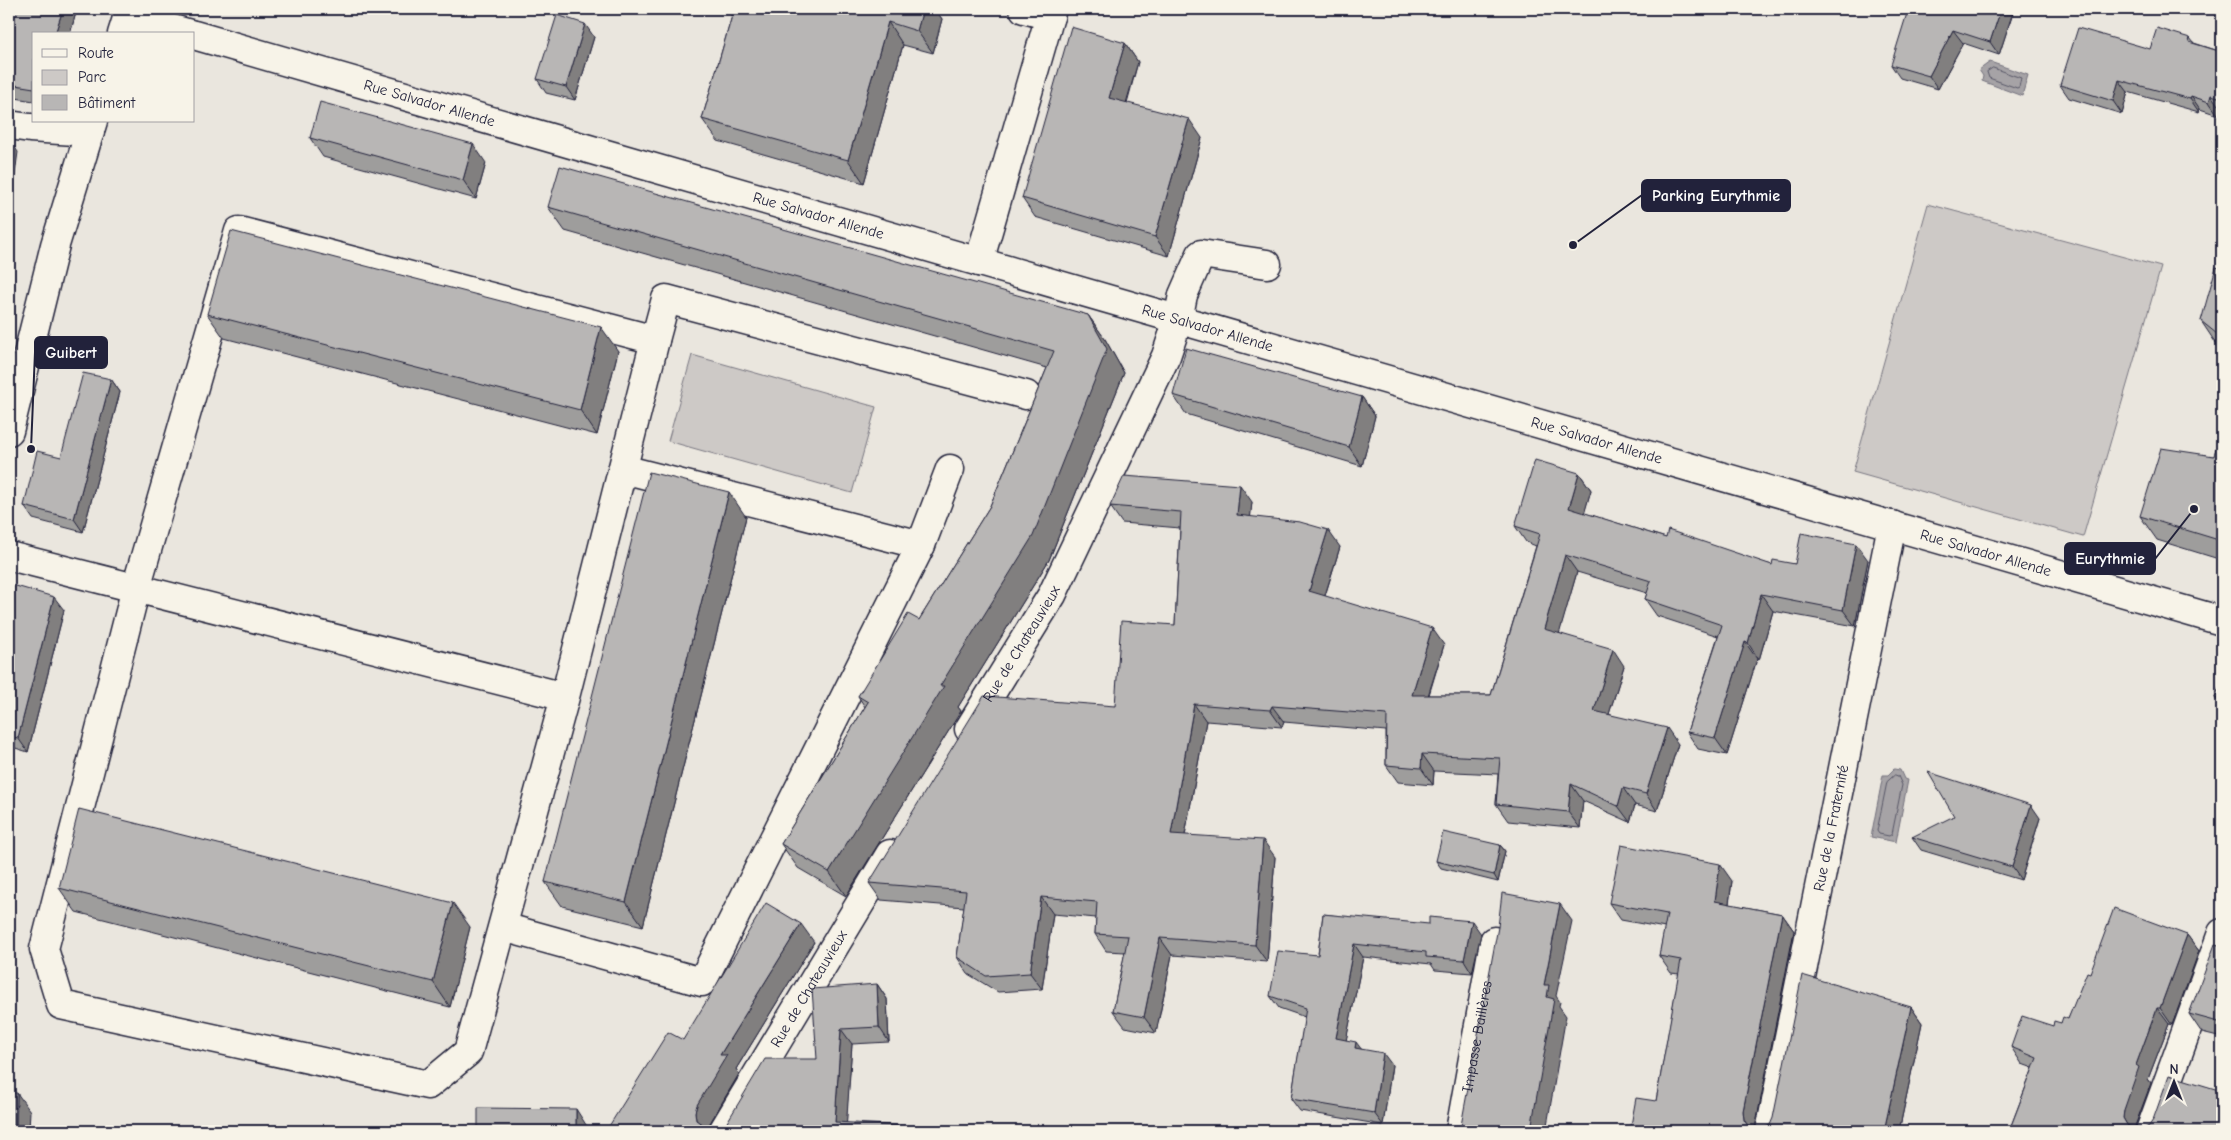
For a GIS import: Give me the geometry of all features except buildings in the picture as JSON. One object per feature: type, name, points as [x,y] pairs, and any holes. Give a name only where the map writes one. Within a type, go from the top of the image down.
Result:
[{"type":"street","points":[[979,262],[1051,12],[1024,9]]},
{"type":"street","points":[[126,19],[181,32]]},
{"type":"street","name":"Rue Salvador Allende","points":[[195,35],[2222,621]]},
{"type":"street","points":[[9,125],[92,127],[56,245],[14,395],[9,431]]},
{"type":"street","points":[[655,340],[239,231],[136,588],[44,949],[61,1005],[428,1085],[468,1052],[565,697],[666,299],[1026,395]]},
{"type":"street","name":"Rue de Chateauvieux","points":[[953,754],[1052,595],[1166,356],[1178,320],[1183,295],[1201,254],[1268,264]]},
{"type":"street","points":[[503,927],[702,982],[921,545],[950,468]]},
{"type":"street","points":[[622,469],[921,545]]},
{"type":"street","name":"Rue de la Fraternité","points":[[1770,1131],[1892,525]]},
{"type":"street","points":[[9,556],[565,697]]},
{"type":"street","name":"Rue de Chateauvieux","points":[[723,1131],[906,829]]},
{"type":"street","points":[[2150,1131],[2222,933]]},
{"type":"street","name":"Impasse Baillères","points":[[1460,1131],[1494,941]]},
{"type":"green space","points":[[1928,204],[2161,267],[2083,537],[1853,472]]},
{"type":"green space","points":[[692,355],[876,407],[852,493],[668,441]]},
{"type":"water","points":[[1990,62],[2028,75],[2022,96],[1982,81],[1983,76],[1979,70]]},
{"type":"water","points":[[1894,769],[1900,770],[1904,779],[1908,780],[1896,842],[1871,837],[1883,775],[1888,775]]},
{"type":"place","name":"Parking Eurythmie","points":[[1573,245]]},
{"type":"place","name":"Guibert","points":[[31,449]]},
{"type":"place","name":"Eurythmie","points":[[2194,509]]}]
